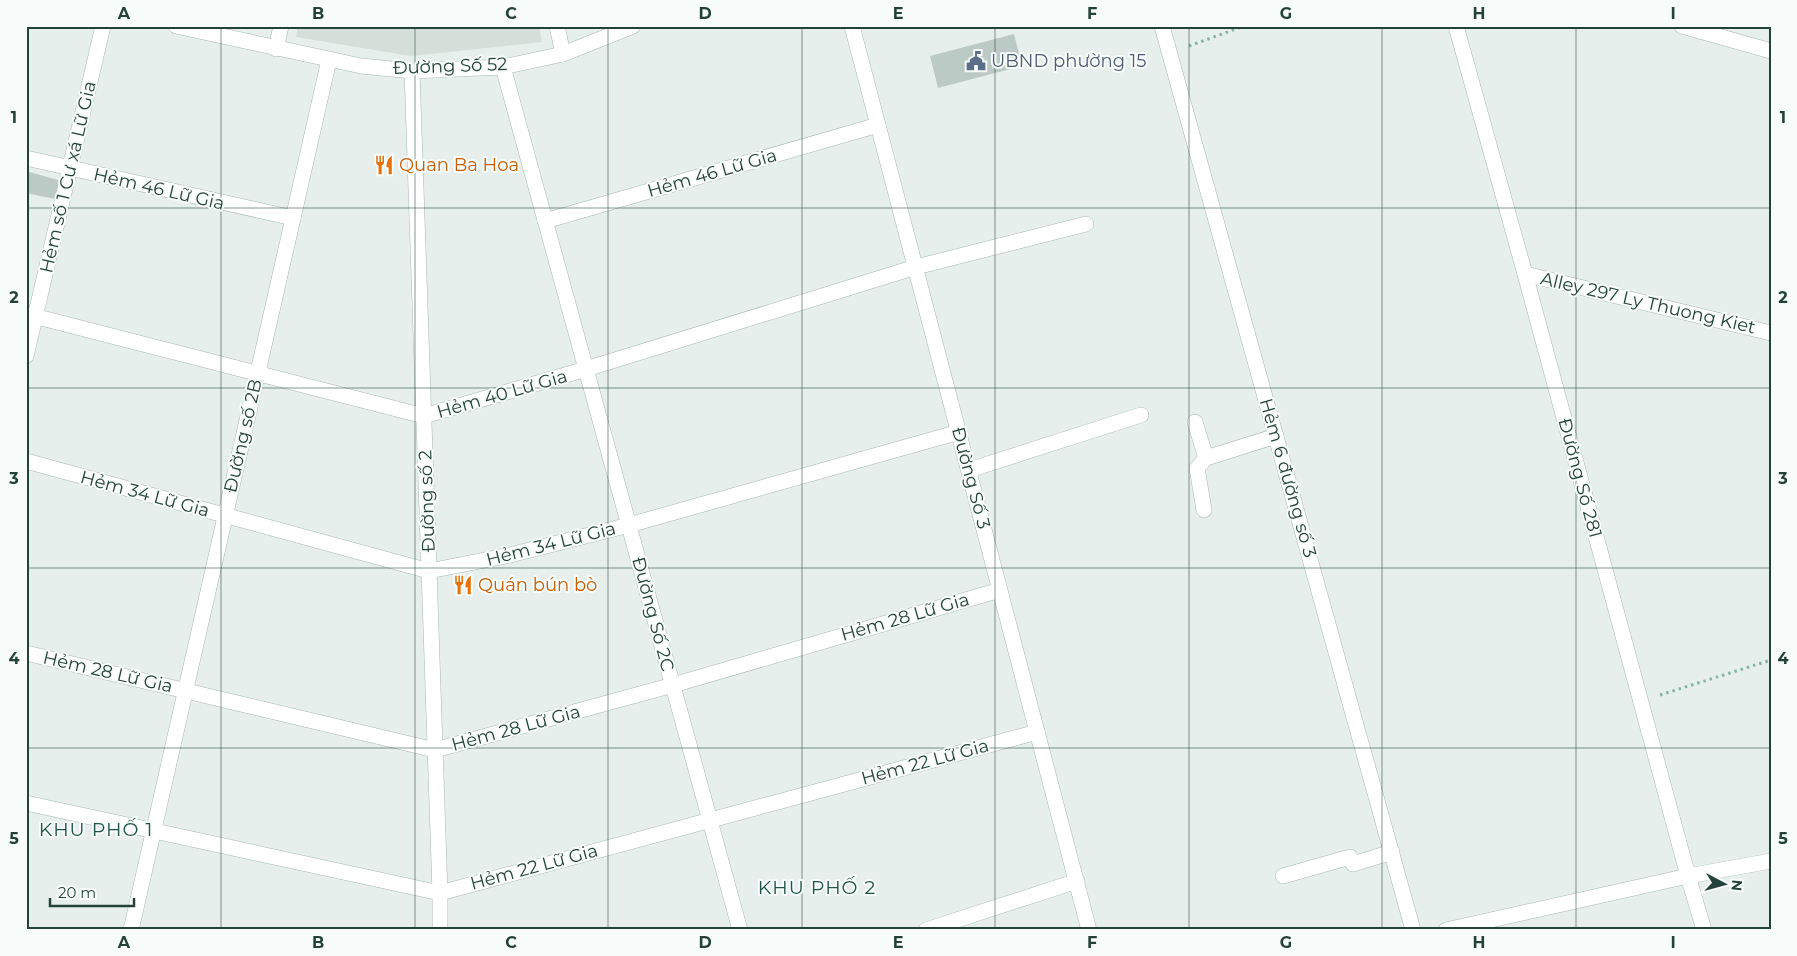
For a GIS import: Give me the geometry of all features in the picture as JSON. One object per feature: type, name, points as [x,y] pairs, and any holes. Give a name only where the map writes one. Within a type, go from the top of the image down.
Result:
[{"type":"street","name":"Hẻm số 1 Cư xá Lữ Gia","points":[[26,356],[31,315],[70,169],[103,26]]},
{"type":"street","name":"Đường Số 52","points":[[176,26],[329,60],[362,66],[412,71],[503,67],[563,54],[633,26]]},
{"type":"street","points":[[276,49],[281,26]]},
{"type":"street","points":[[557,26],[563,54]]},
{"type":"street","name":"Đường Số 3","points":[[852,26],[1089,930]]},
{"type":"street","name":"Hẻm 6 đường số 3","points":[[1162,26],[1413,930]]},
{"type":"street","name":"Đường Số 281","points":[[1456,26],[1704,930]]},
{"type":"street","points":[[1682,26],[1771,51]]},
{"type":"street","name":"Đường số 2B","points":[[131,930],[329,60]]},
{"type":"street","name":"Đường Số 2C","points":[[503,67],[740,930]]},
{"type":"street","name":"Đường số 2","points":[[412,71],[440,930]]},
{"type":"street","name":"Hẻm 46 Lữ Gia","points":[[546,221],[878,125]]},
{"type":"street","name":"Hẻm 46 Lữ Gia","points":[[26,158],[293,218]]},
{"type":"street","name":"Hẻm 40 Lữ Gia","points":[[31,315],[424,416],[586,369],[916,267],[1086,224]]},
{"type":"street","name":"Alley 297 Ly Thuong Kiet","points":[[1525,274],[1771,333]]},
{"type":"street","points":[[969,470],[1141,415]]},
{"type":"street","points":[[1195,422],[1206,458]]},
{"type":"street","name":"Hẻm 34 Lữ Gia","points":[[26,461],[429,571],[510,555],[629,525],[959,432]]},
{"type":"street","points":[[1204,510],[1197,468],[1206,458],[1276,436]]},
{"type":"street","name":"Hẻm 28 Lữ Gia","points":[[26,653],[435,750],[673,685],[1000,590]]},
{"type":"street","name":"Hẻm 22 Lữ Gia","points":[[26,803],[440,893],[1037,732]]},
{"type":"street","points":[[1283,876],[1350,857],[1353,864],[1392,852]]},
{"type":"street","points":[[1446,930],[1688,876],[1771,861]]},
{"type":"street","points":[[926,930],[1077,881]]},
{"type":"path","points":[[1169,53],[1244,26]]},
{"type":"path","points":[[1640,701],[1771,660]]},
{"type":"shaded area","points":[[298,26],[539,26],[542,42],[411,56],[296,37]]},
{"type":"building","name":"UBND phường 15","points":[[1014,34],[1022,66],[938,88],[930,56]]},
{"type":"building","points":[[26,171],[65,182],[60,200],[26,193]]},
{"type":"place","name":"UBND phường 15","points":[[976,61]]},
{"type":"place","name":"Quan Ba Hoa","points":[[384,165]]},
{"type":"place","name":"Quán bún bò","points":[[463,585]]},
{"type":"district","name":"KHU PHỐ 1","points":[[96,829]]},
{"type":"district","name":"KHU PHỐ 2","points":[[817,887]]}]
